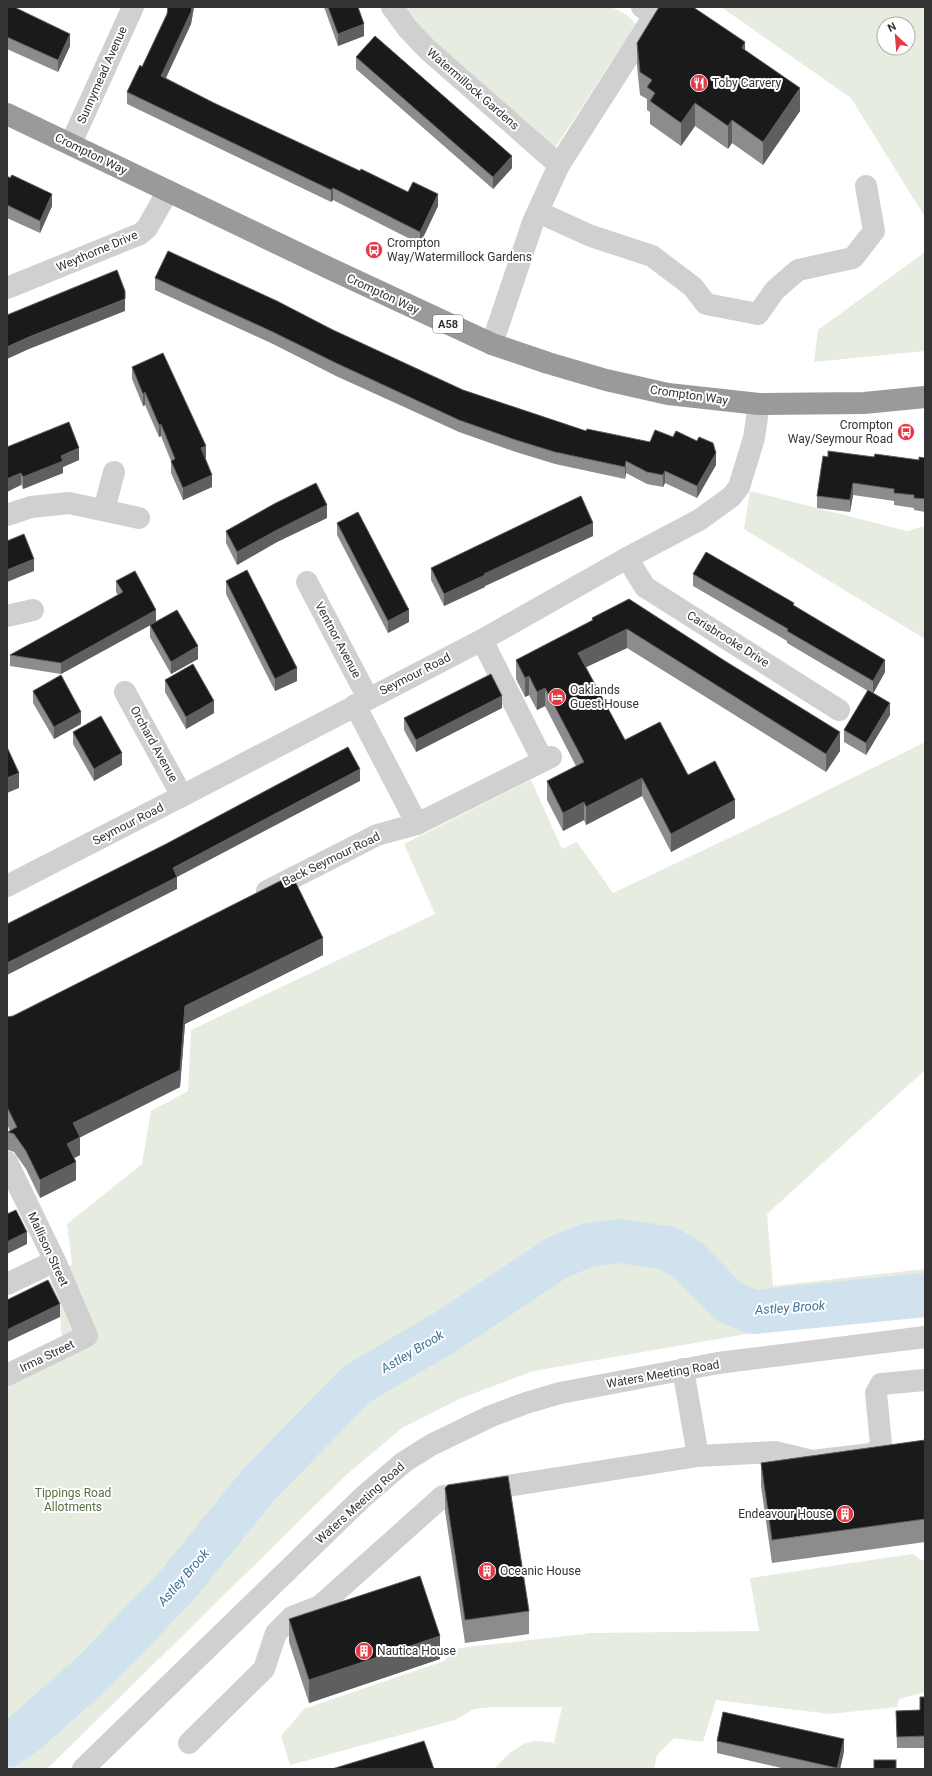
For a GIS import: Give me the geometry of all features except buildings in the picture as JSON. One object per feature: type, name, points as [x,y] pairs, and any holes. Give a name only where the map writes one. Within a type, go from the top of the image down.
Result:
[{"type":"highway","name":"Crompton Way","points":[[7,114],[492,344],[606,380],[668,394],[759,404],[864,403],[925,397]]},
{"type":"street","name":"Sunnymead Avenue","points":[[71,144],[133,7]]},
{"type":"street","name":"Watermillock Gardens","points":[[392,7],[408,30],[428,50],[560,165]]},
{"type":"street","points":[[492,344],[533,222],[560,165],[654,16],[642,7]]},
{"type":"street","points":[[538,212],[590,236],[652,256],[693,287],[706,304],[758,314],[774,290],[798,270],[852,258],[874,231],[866,186]]},
{"type":"street","name":"Weythorne Drive","points":[[7,288],[140,234],[147,228],[168,191]]},
{"type":"street","name":"Seymour Road","points":[[7,886],[482,640],[627,558],[699,520],[731,497],[738,487],[754,438],[759,404]]},
{"type":"street","points":[[104,510],[114,472]]},
{"type":"street","points":[[7,515],[31,507],[69,503],[139,518]]},
{"type":"street","name":"Carisbrooke Drive","points":[[627,558],[645,587],[840,710]]},
{"type":"street","name":"Ventnor Avenue","points":[[307,582],[417,824]]},
{"type":"street","points":[[7,616],[33,610]]},
{"type":"street","name":"Back Seymour Road","points":[[249,900],[377,834],[417,824],[547,759],[482,640]]},
{"type":"street","name":"Orchard Avenue","points":[[126,692],[182,796]]},
{"type":"street","name":"Mallison Street","points":[[7,1162],[15,1196],[56,1261],[87,1336]]},
{"type":"street","points":[[7,1284],[56,1261]]},
{"type":"street","name":"Irma Street","points":[[7,1375],[87,1336]]},
{"type":"street","name":"Waters Meeting Road","points":[[83,1769],[364,1496],[404,1462],[459,1430],[526,1403],[560,1393],[684,1369],[925,1337]]},
{"type":"street","points":[[684,1369],[698,1456]]},
{"type":"street","points":[[189,1743],[264,1669],[276,1633],[292,1617],[320,1606],[443,1496],[698,1456],[774,1452],[812,1461],[871,1454],[878,1450],[881,1444],[876,1393],[877,1389],[881,1384],[925,1380]]},
{"type":"green space","points":[[405,7],[611,7],[627,15],[636,24],[555,148],[428,36]]},
{"type":"green space","points":[[721,7],[925,7],[925,217],[851,98]]},
{"type":"green space","points":[[925,252],[925,351],[814,362],[818,330]]},
{"type":"green space","points":[[750,491],[907,531],[925,526],[925,639],[744,529]]},
{"type":"green space","name":"Tippings Road Allotments","points":[[925,742],[925,1070],[767,1214],[773,1286],[925,1269],[925,1310],[874,1312],[533,1371],[459,1399],[402,1428],[345,1476],[47,1769],[7,1769],[7,1364],[62,1338],[59,1304],[50,1283],[72,1264],[67,1224],[142,1164],[151,1111],[188,1091],[191,1030],[435,914],[404,844],[531,780],[562,849],[577,842],[613,893],[788,810]]},
{"type":"green space","points":[[912,1554],[925,1562],[925,1692],[899,1699],[897,1707],[830,1714],[716,1700],[703,1742],[674,1738],[657,1755],[654,1769],[495,1769],[507,1755],[529,1742],[535,1741],[554,1743],[562,1707],[493,1707],[474,1709],[455,1720],[290,1765],[281,1736],[304,1709],[444,1661],[459,1648],[593,1633],[759,1631],[750,1578]]},
{"type":"waterway","name":"Astley Brook","points":[[7,1745],[26,1732],[95,1671],[179,1583],[260,1483],[357,1384],[447,1331],[558,1257],[588,1245],[620,1241],[668,1248],[688,1260],[729,1302],[754,1312],[925,1295]]},
{"type":"place","name":"Toby Carvery","points":[[699,83]]},
{"type":"place","name":"Crompton Way/Watermillock Gardens","points":[[374,250]]},
{"type":"place","name":"Crompton Way/Seymour Road","points":[[906,432]]},
{"type":"place","name":"Oaklands Guest House","points":[[557,697]]},
{"type":"place","name":"Endeavour House","points":[[845,1514]]},
{"type":"place","name":"Oceanic House","points":[[487,1571]]},
{"type":"place","name":"Nautica House","points":[[364,1651]]}]
